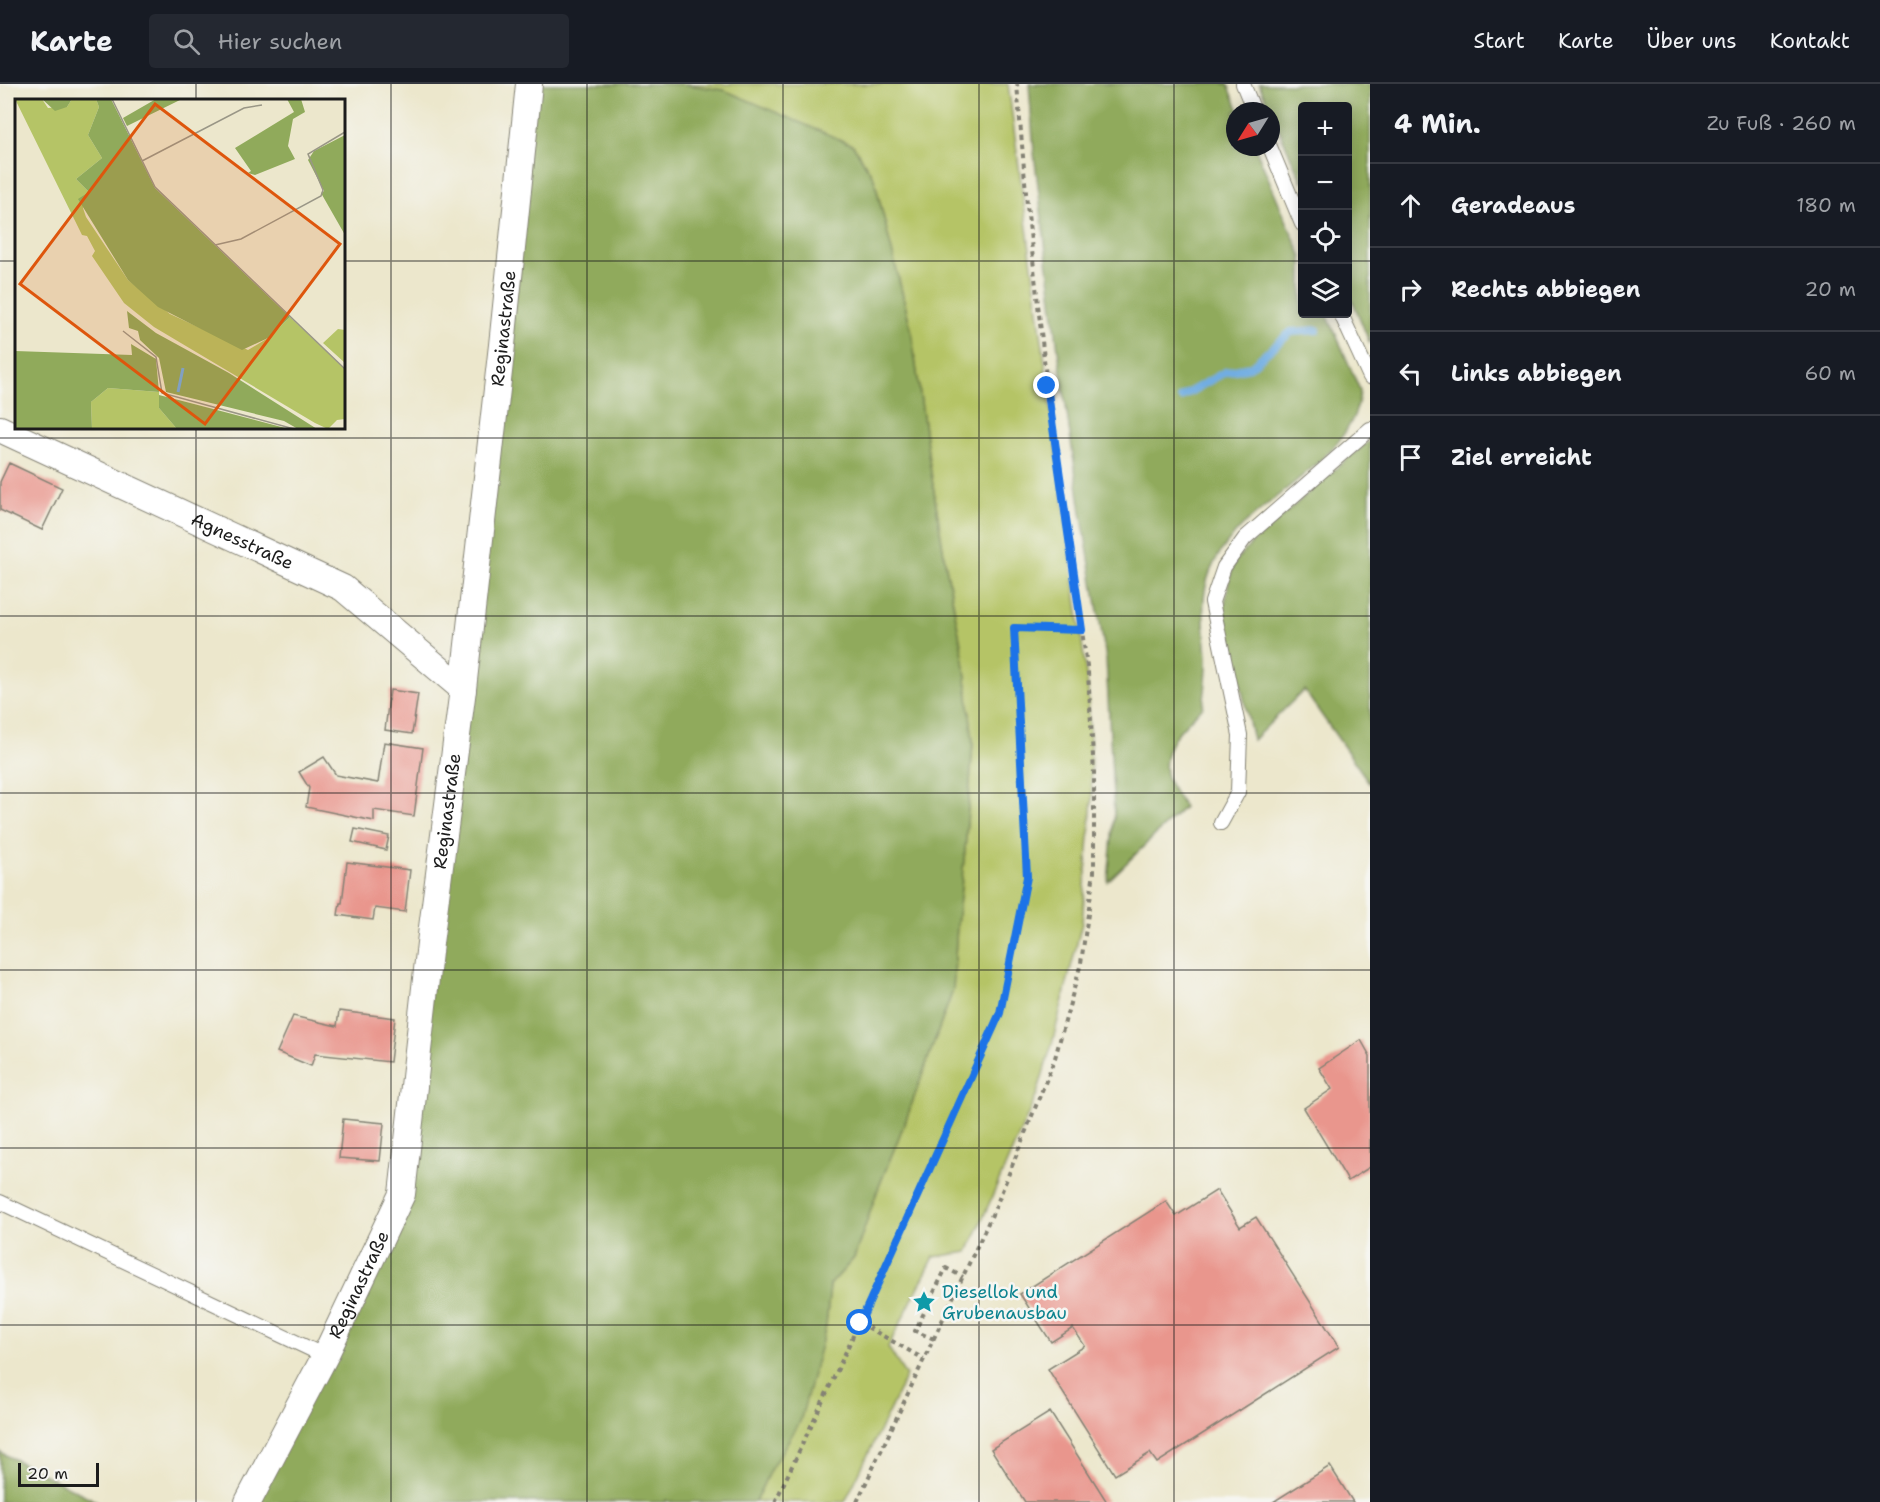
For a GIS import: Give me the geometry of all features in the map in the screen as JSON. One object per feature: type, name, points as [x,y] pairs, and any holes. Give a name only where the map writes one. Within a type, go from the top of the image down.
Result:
[{"type":"street","name":"Reginastraße","points":[[248,1502],[325,1356],[402,1194],[430,943],[463,689],[529,84]]},
{"type":"street","name":"Agnesstraße","points":[[0,429],[343,588],[463,689]]},
{"type":"lane","points":[[1243,84],[1250,102]]},
{"type":"lane","points":[[1274,156],[1298,214]]},
{"type":"lane","points":[[1343,318],[1370,377]]},
{"type":"lane","points":[[1221,823],[1238,792],[1240,735],[1212,602],[1224,567],[1245,538],[1370,429]]},
{"type":"lane","points":[[0,1202],[325,1356]]},
{"type":"path","points":[[857,1502],[996,1206],[1055,1058],[1081,963],[1094,872],[1094,784],[1088,673],[1045,363],[1027,205],[1017,84]]},
{"type":"path","points":[[775,1502],[860,1323],[1000,1013],[1027,877],[1014,628],[1082,630]]},
{"type":"path","points":[[934,1339],[915,1331],[946,1268],[963,1277]]},
{"type":"path","points":[[860,1323],[924,1359]]},
{"type":"green space","points":[[534,84],[682,84],[724,90],[853,145],[874,178],[911,329],[945,561],[964,660],[973,742],[953,990],[854,1258],[830,1285],[826,1326],[800,1422],[770,1470],[755,1502],[671,1502],[666,1500],[666,1502],[254,1502],[407,1196]]},
{"type":"green space","points":[[682,84],[1008,84],[1088,688],[1092,799],[1082,923],[1052,1044],[1037,1094],[968,1252],[934,1257],[888,1347],[906,1376],[845,1502],[755,1502],[770,1470],[826,1326],[830,1285],[854,1258],[953,990],[973,742],[964,660],[945,561],[911,329],[874,178],[853,145]]},
{"type":"green space","points":[[1029,84],[1228,84],[1235,102],[1226,102],[1226,156],[1259,156],[1298,248],[1298,318],[1329,318],[1360,390],[1354,417],[1339,441],[1318,462],[1245,524],[1224,547],[1210,572],[1204,604],[1207,663],[1203,707],[1188,721],[1170,745],[1165,764],[1169,783],[1184,807],[1108,881],[1114,815],[1106,658],[1081,512],[1034,153]]},
{"type":"green space","points":[[1259,84],[1370,84],[1370,344],[1352,299],[1352,102],[1298,102],[1298,173],[1280,132],[1280,102],[1267,102]]},
{"type":"green space","points":[[1370,441],[1370,784],[1304,690],[1253,740],[1224,609],[1235,561],[1253,542]]},
{"type":"green space","points":[[0,1452],[98,1502],[0,1502]]},
{"type":"building","points":[[9,463],[62,488],[42,530],[0,510],[0,482]]},
{"type":"building","points":[[390,690],[418,694],[412,734],[385,730]]},
{"type":"building","points":[[384,742],[423,748],[414,816],[374,810],[374,821],[306,807],[309,788],[299,772],[324,757],[336,775],[378,783]]},
{"type":"building","points":[[355,829],[389,836],[386,850],[352,842]]},
{"type":"building","points":[[347,862],[410,870],[405,912],[375,908],[373,920],[338,915],[340,903],[342,903]]},
{"type":"building","points":[[339,1011],[395,1018],[390,1062],[315,1054],[311,1066],[277,1052],[293,1016],[337,1026]]},
{"type":"building","points":[[1361,1040],[1370,1056],[1370,1167],[1348,1181],[1304,1108],[1332,1089],[1319,1068]]},
{"type":"building","points":[[343,1119],[384,1123],[380,1161],[339,1158]]},
{"type":"building","points":[[1217,1190],[1240,1227],[1256,1217],[1339,1347],[1157,1463],[1150,1453],[1115,1475],[1048,1369],[1085,1346],[1073,1328],[1051,1342],[1020,1294],[1166,1201],[1176,1216]]},
{"type":"building","points":[[1050,1412],[1107,1502],[1025,1502],[991,1449]]},
{"type":"building","points":[[1330,1466],[1353,1502],[1273,1502]]},
{"type":"waterway","points":[[1181,397],[1225,372],[1250,367],[1291,332],[1317,330]]},
{"type":"place","name":"Diesellok und Grubenausbau","points":[[924,1302]]},
{"type":"route","points":[[860,1323],[1000,1013],[1027,877],[1014,628],[1082,630],[1047,386]]}]
